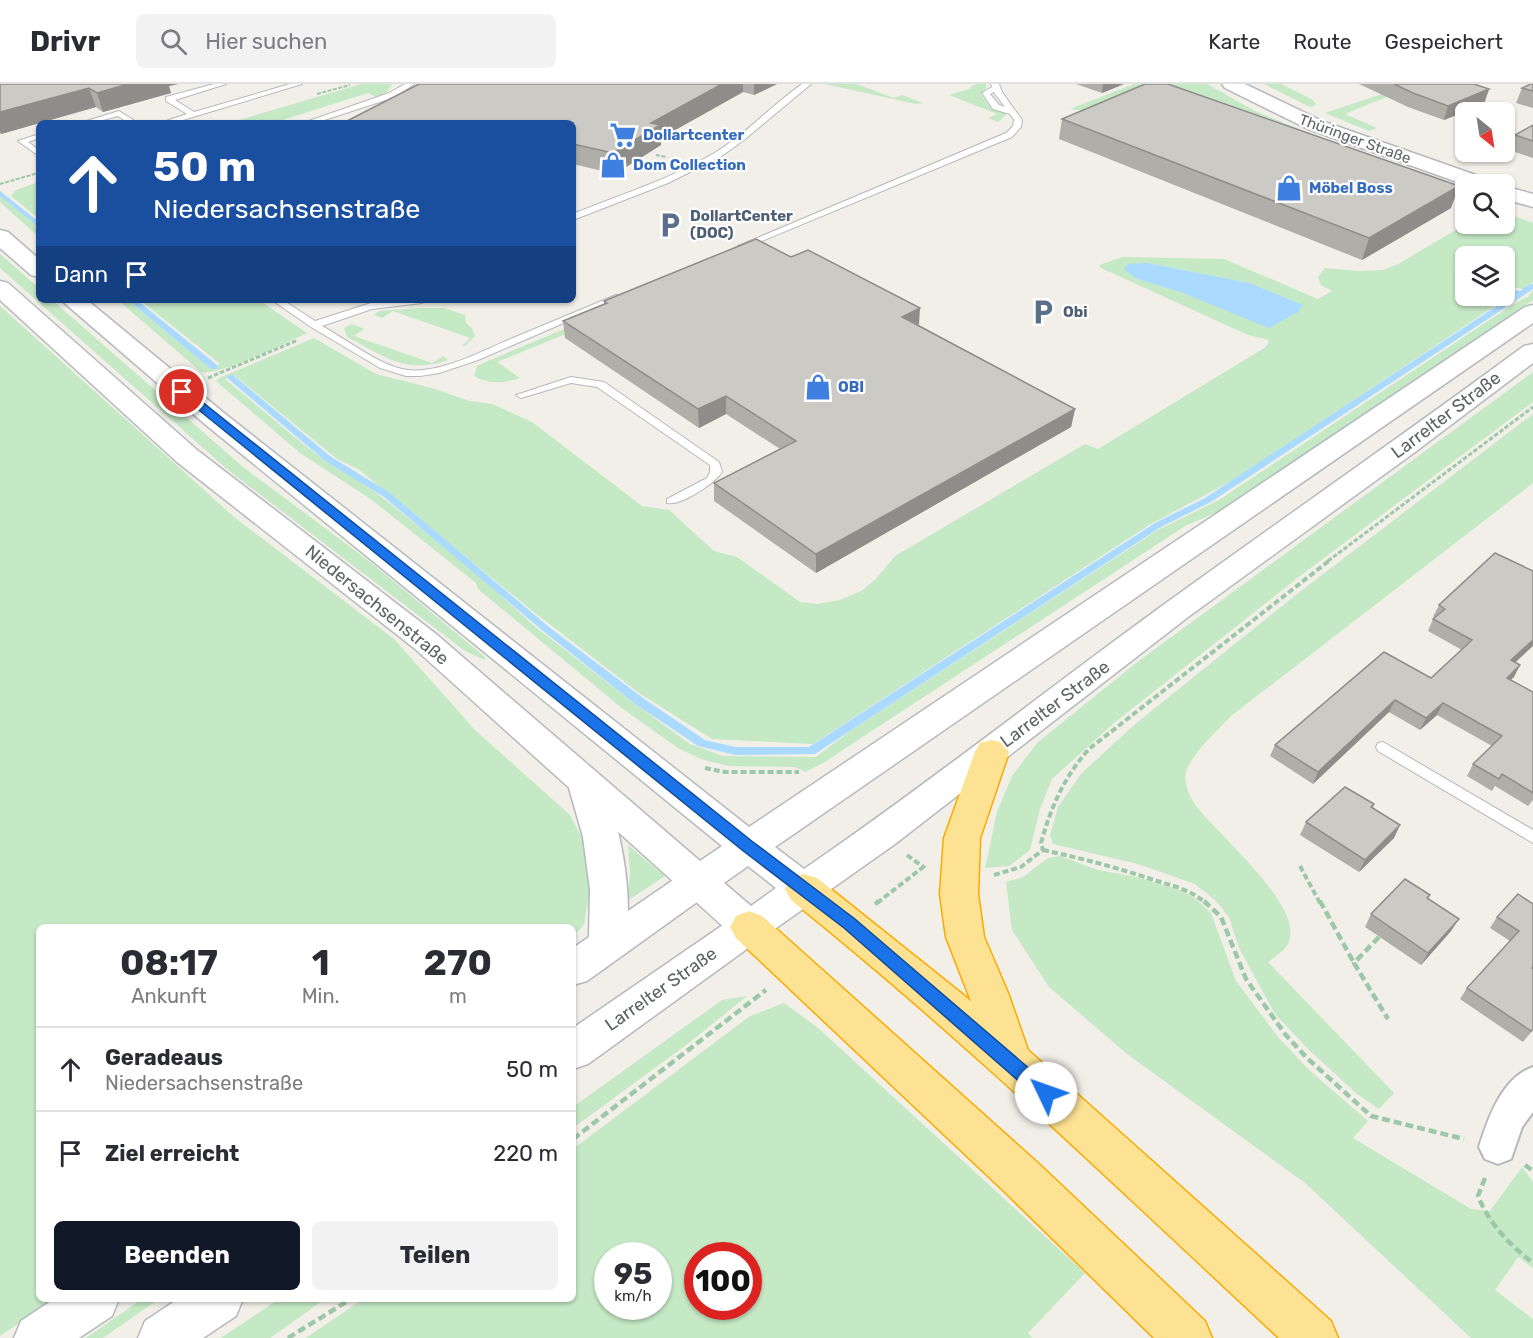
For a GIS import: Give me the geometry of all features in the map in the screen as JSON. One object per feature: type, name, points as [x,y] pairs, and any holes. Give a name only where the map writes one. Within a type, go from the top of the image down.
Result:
[{"type":"highway","points":[[992,752],[962,838],[959,894],[965,937],[988,993],[1012,1063]]},
{"type":"highway","points":[[804,889],[849,924],[1012,1063],[1314,1338]]},
{"type":"highway","points":[[749,927],[1023,1179],[1188,1338]]},
{"type":"main road","name":"Thüringer Straße","points":[[1231,84],[1315,125],[1455,174]]},
{"type":"main road","points":[[1515,195],[1533,201]]},
{"type":"main road","points":[[0,237],[36,267]]},
{"type":"main road","name":"Niedersachsenstraße","points":[[0,288],[187,456],[425,641],[749,927]]},
{"type":"main road","points":[[77,303],[215,419],[747,846],[804,889]]},
{"type":"main road","name":"Larrelter Straße","points":[[576,967],[747,846],[1533,312]]},
{"type":"main road","name":"Larrelter Straße","points":[[576,1050],[882,834],[1178,610],[1406,446],[1533,351]]},
{"type":"main road","points":[[584,781],[601,837],[608,880],[608,944]]},
{"type":"main road","points":[[38,1338],[91,1302]]},
{"type":"main road","points":[[162,1338],[215,1302]]},
{"type":"street","points":[[1498,1147],[1506,1120],[1533,1083]]},
{"type":"lane","points":[[193,114],[169,99],[222,84]]},
{"type":"lane","points":[[174,120],[298,84]]},
{"type":"lane","points":[[316,120],[392,95],[410,84]]},
{"type":"lane","points":[[576,216],[645,190],[717,155],[746,137],[807,84]]},
{"type":"lane","points":[[729,252],[1009,135],[1018,123],[1015,113],[996,86]]},
{"type":"lane","points":[[94,120],[119,113],[130,120]]},
{"type":"lane","points":[[36,137],[22,141],[36,152]]},
{"type":"lane","points":[[282,303],[384,366],[395,370],[420,373],[435,371],[474,358],[632,292]]},
{"type":"lane","points":[[319,328],[370,306],[396,303]]},
{"type":"lane","points":[[521,395],[571,380],[600,384],[715,464],[716,472],[711,480],[671,501]]},
{"type":"lane","points":[[1383,747],[1533,837]]},
{"type":"path","points":[[0,184],[36,174]]},
{"type":"path","points":[[213,387],[205,380],[319,328]]},
{"type":"path","points":[[1043,850],[1041,843],[1060,787],[1071,768],[1089,749],[1206,654],[1533,407]]},
{"type":"path","points":[[699,766],[725,772],[791,770],[806,775],[826,792]]},
{"type":"path","points":[[866,910],[922,868],[882,834]]},
{"type":"path","points":[[985,876],[1009,874],[1028,865],[1043,850]]},
{"type":"path","points":[[1043,850],[1101,863],[1198,896],[1221,917],[1246,979],[1285,1034],[1307,1058],[1371,1116],[1498,1147],[1478,1196],[1485,1215],[1515,1250],[1533,1263]]},
{"type":"path","points":[[1300,866],[1388,1019]]},
{"type":"path","points":[[1354,963],[1379,937]]},
{"type":"path","points":[[576,1137],[756,998]]},
{"type":"path","points":[[288,1338],[346,1302]]},
{"type":"green space","points":[[361,84],[392,84],[387,92],[376,97],[368,93],[282,120],[239,120]]},
{"type":"green space","points":[[825,84],[856,84],[894,98],[902,95],[923,103],[916,104]]},
{"type":"green space","points":[[986,84],[981,95],[991,108],[1004,111],[1006,115],[998,122],[988,118],[997,114],[949,95],[972,88],[970,87]]},
{"type":"green space","points":[[1134,84],[1207,84],[1253,110],[1455,194],[1455,200],[1135,89],[1091,112],[1070,109]]},
{"type":"green space","points":[[1264,84],[1281,84],[1313,100],[1316,105],[1310,107]]},
{"type":"green space","points":[[1418,84],[1345,114],[1377,128],[1369,131],[1325,113]]},
{"type":"green space","points":[[36,183],[36,217],[11,196],[16,190]]},
{"type":"green space","points":[[0,194],[36,224],[36,234],[0,202]]},
{"type":"green space","points":[[1515,217],[1533,223],[1533,282],[1523,289],[1515,287],[1515,246],[1455,246],[1455,268],[1453,268],[1455,269],[1455,306],[1495,306],[1239,477],[1149,525],[813,744],[712,739],[639,693],[535,613],[358,469],[337,459],[234,375],[225,379],[324,460],[350,474],[383,498],[473,570],[533,625],[690,744],[723,756],[816,757],[849,732],[1158,530],[1219,500],[1497,315],[1515,306],[1515,304],[1528,297],[1533,290],[1533,300],[1231,506],[1185,526],[823,763],[805,772],[795,767],[729,766],[701,759],[678,748],[623,709],[478,589],[476,583],[372,500],[300,453],[216,381],[314,338],[376,374],[432,388],[470,401],[492,404],[532,422],[642,506],[669,510],[714,551],[737,557],[800,602],[817,604],[840,600],[861,591],[875,580],[895,556],[1085,444],[1098,449],[1266,347],[1269,340],[1248,335],[1101,268],[1099,266],[1102,264],[1123,257],[1224,259],[1318,299],[1332,291],[1321,285],[1318,277],[1325,268],[1359,271],[1383,270],[1398,264],[1455,230],[1455,234],[1515,234]],"holes":[[[1147,263],[1250,283],[1303,305],[1183,293],[1136,278]]]},
{"type":"green space","points":[[0,254],[36,285],[36,300],[0,268]]},
{"type":"green space","points":[[674,283],[605,318],[497,362],[520,378],[497,382],[485,381],[474,376],[477,366],[483,363]]},
{"type":"green space","points":[[40,303],[55,303],[243,467],[369,561],[485,657],[484,660],[465,651],[228,470]]},
{"type":"green space","points":[[121,303],[132,303],[210,368],[220,364],[144,303],[263,303],[307,333],[236,364],[201,372]]},
{"type":"green space","points":[[0,306],[234,517],[394,639],[475,730],[570,815],[590,854],[590,890],[584,924],[576,934],[576,924],[36,924],[36,1302],[51,1302],[0,1336]]},
{"type":"green space","points":[[444,308],[465,315],[466,323],[472,328],[475,336],[465,346],[462,346],[470,338],[393,311],[382,318],[374,315],[379,311]]},
{"type":"green space","points":[[352,324],[364,329],[354,336],[432,363],[443,356],[448,360],[433,364],[420,365],[407,364],[384,357],[347,337],[344,328]]},
{"type":"green space","points":[[1533,372],[1533,402],[1300,576],[1114,723],[1052,779],[1040,809],[1030,850],[1009,866],[985,868],[997,812],[1012,776],[1038,742],[1140,660]]},
{"type":"green space","points":[[1533,414],[1533,483],[1231,716],[1201,747],[1186,773],[1187,787],[1194,803],[1257,872],[1286,913],[1291,932],[1286,947],[1268,962],[1394,1093],[1379,1109],[1357,1094],[1309,1050],[1275,1014],[1239,948],[1229,917],[1216,901],[1195,884],[1138,864],[1053,844],[1050,835],[1058,807],[1081,774],[1134,725],[1297,594]]},
{"type":"green space","points":[[628,845],[665,876],[627,901],[630,875]]},
{"type":"green space","points":[[1060,856],[1098,870],[1137,877],[1180,890],[1196,899],[1211,913],[1236,981],[1279,1038],[1309,1070],[1368,1121],[1353,1138],[1471,1209],[1490,1211],[1522,1167],[1533,1182],[1533,1268],[1518,1257],[1495,1290],[1533,1319],[1533,1338],[1471,1338],[1305,1183],[1127,1054],[1049,987],[1012,930],[1006,882],[1023,877],[1048,858]]},
{"type":"green space","points":[[747,996],[689,1043],[576,1126],[576,1105],[722,1000]]},
{"type":"green space","points":[[784,1003],[818,1028],[1085,1273],[1028,1333],[1032,1338],[306,1338],[359,1302],[576,1302],[576,1147],[750,1016]]},
{"type":"green space","points":[[138,1302],[155,1302],[103,1338],[86,1338]]},
{"type":"green space","points":[[275,1302],[321,1302],[270,1338],[221,1338]]},
{"type":"water","points":[[1147,263],[1250,283],[1303,305],[1298,312],[1269,328],[1183,293],[1135,278],[1124,269],[1128,264]]},
{"type":"building","points":[[0,84],[128,84],[97,93],[89,88],[0,112]]},
{"type":"building","name":"Dollartcenter","points":[[419,84],[722,84],[651,123],[660,125],[613,153],[576,145],[576,120],[349,120]]},
{"type":"building","name":"Möbel Boss","points":[[1145,84],[1168,84],[1455,185],[1455,188],[1369,238],[1062,119]]},
{"type":"building","points":[[1394,84],[1474,84],[1489,89],[1448,106]]},
{"type":"building","points":[[1533,84],[1533,91],[1522,88]]},
{"type":"building","points":[[1533,125],[1533,141],[1515,135]]},
{"type":"building","name":"OBI","points":[[756,239],[791,257],[808,250],[920,308],[902,317],[1075,409],[816,554],[714,483],[796,441],[726,396],[698,409],[563,321],[607,303],[604,301]]},
{"type":"building","points":[[1495,553],[1533,571],[1533,640],[1511,660],[1520,665],[1507,678],[1533,692],[1533,793],[1502,774],[1499,779],[1473,764],[1502,736],[1443,703],[1426,718],[1395,700],[1318,772],[1275,745],[1384,652],[1431,678],[1472,640],[1433,619],[1445,609],[1439,605]]},
{"type":"building","points":[[1345,787],[1374,804],[1371,807],[1400,825],[1365,860],[1306,822]]},
{"type":"building","points":[[1405,879],[1430,895],[1427,898],[1459,919],[1428,953],[1371,914]]},
{"type":"building","points":[[1518,894],[1533,904],[1533,1029],[1531,1031],[1467,988],[1519,931],[1497,917]]},
{"type":"waterway","points":[[0,193],[36,223]]},
{"type":"waterway","points":[[1521,294],[1533,286]]},
{"type":"waterway","points":[[1515,292],[1521,294]]},
{"type":"waterway","points":[[230,377],[327,458],[387,495],[546,629],[639,701],[702,743],[735,751],[811,751],[1158,525],[1208,500],[1521,294]]},
{"type":"waterway","points":[[136,303],[214,367]]},
{"type":"place","name":"Dollartcenter","points":[[623,135]]},
{"type":"place","name":"Dom Collection","points":[[613,165]]},
{"type":"place","name":"Möbel Boss","points":[[1289,188]]},
{"type":"place","name":"DollartCenter (DOC)","points":[[670,225]]},
{"type":"place","name":"Obi","points":[[1043,312]]},
{"type":"place","name":"OBI","points":[[818,387]]},
{"type":"route","points":[[182,392],[747,846],[849,924],[1046,1093]]}]
